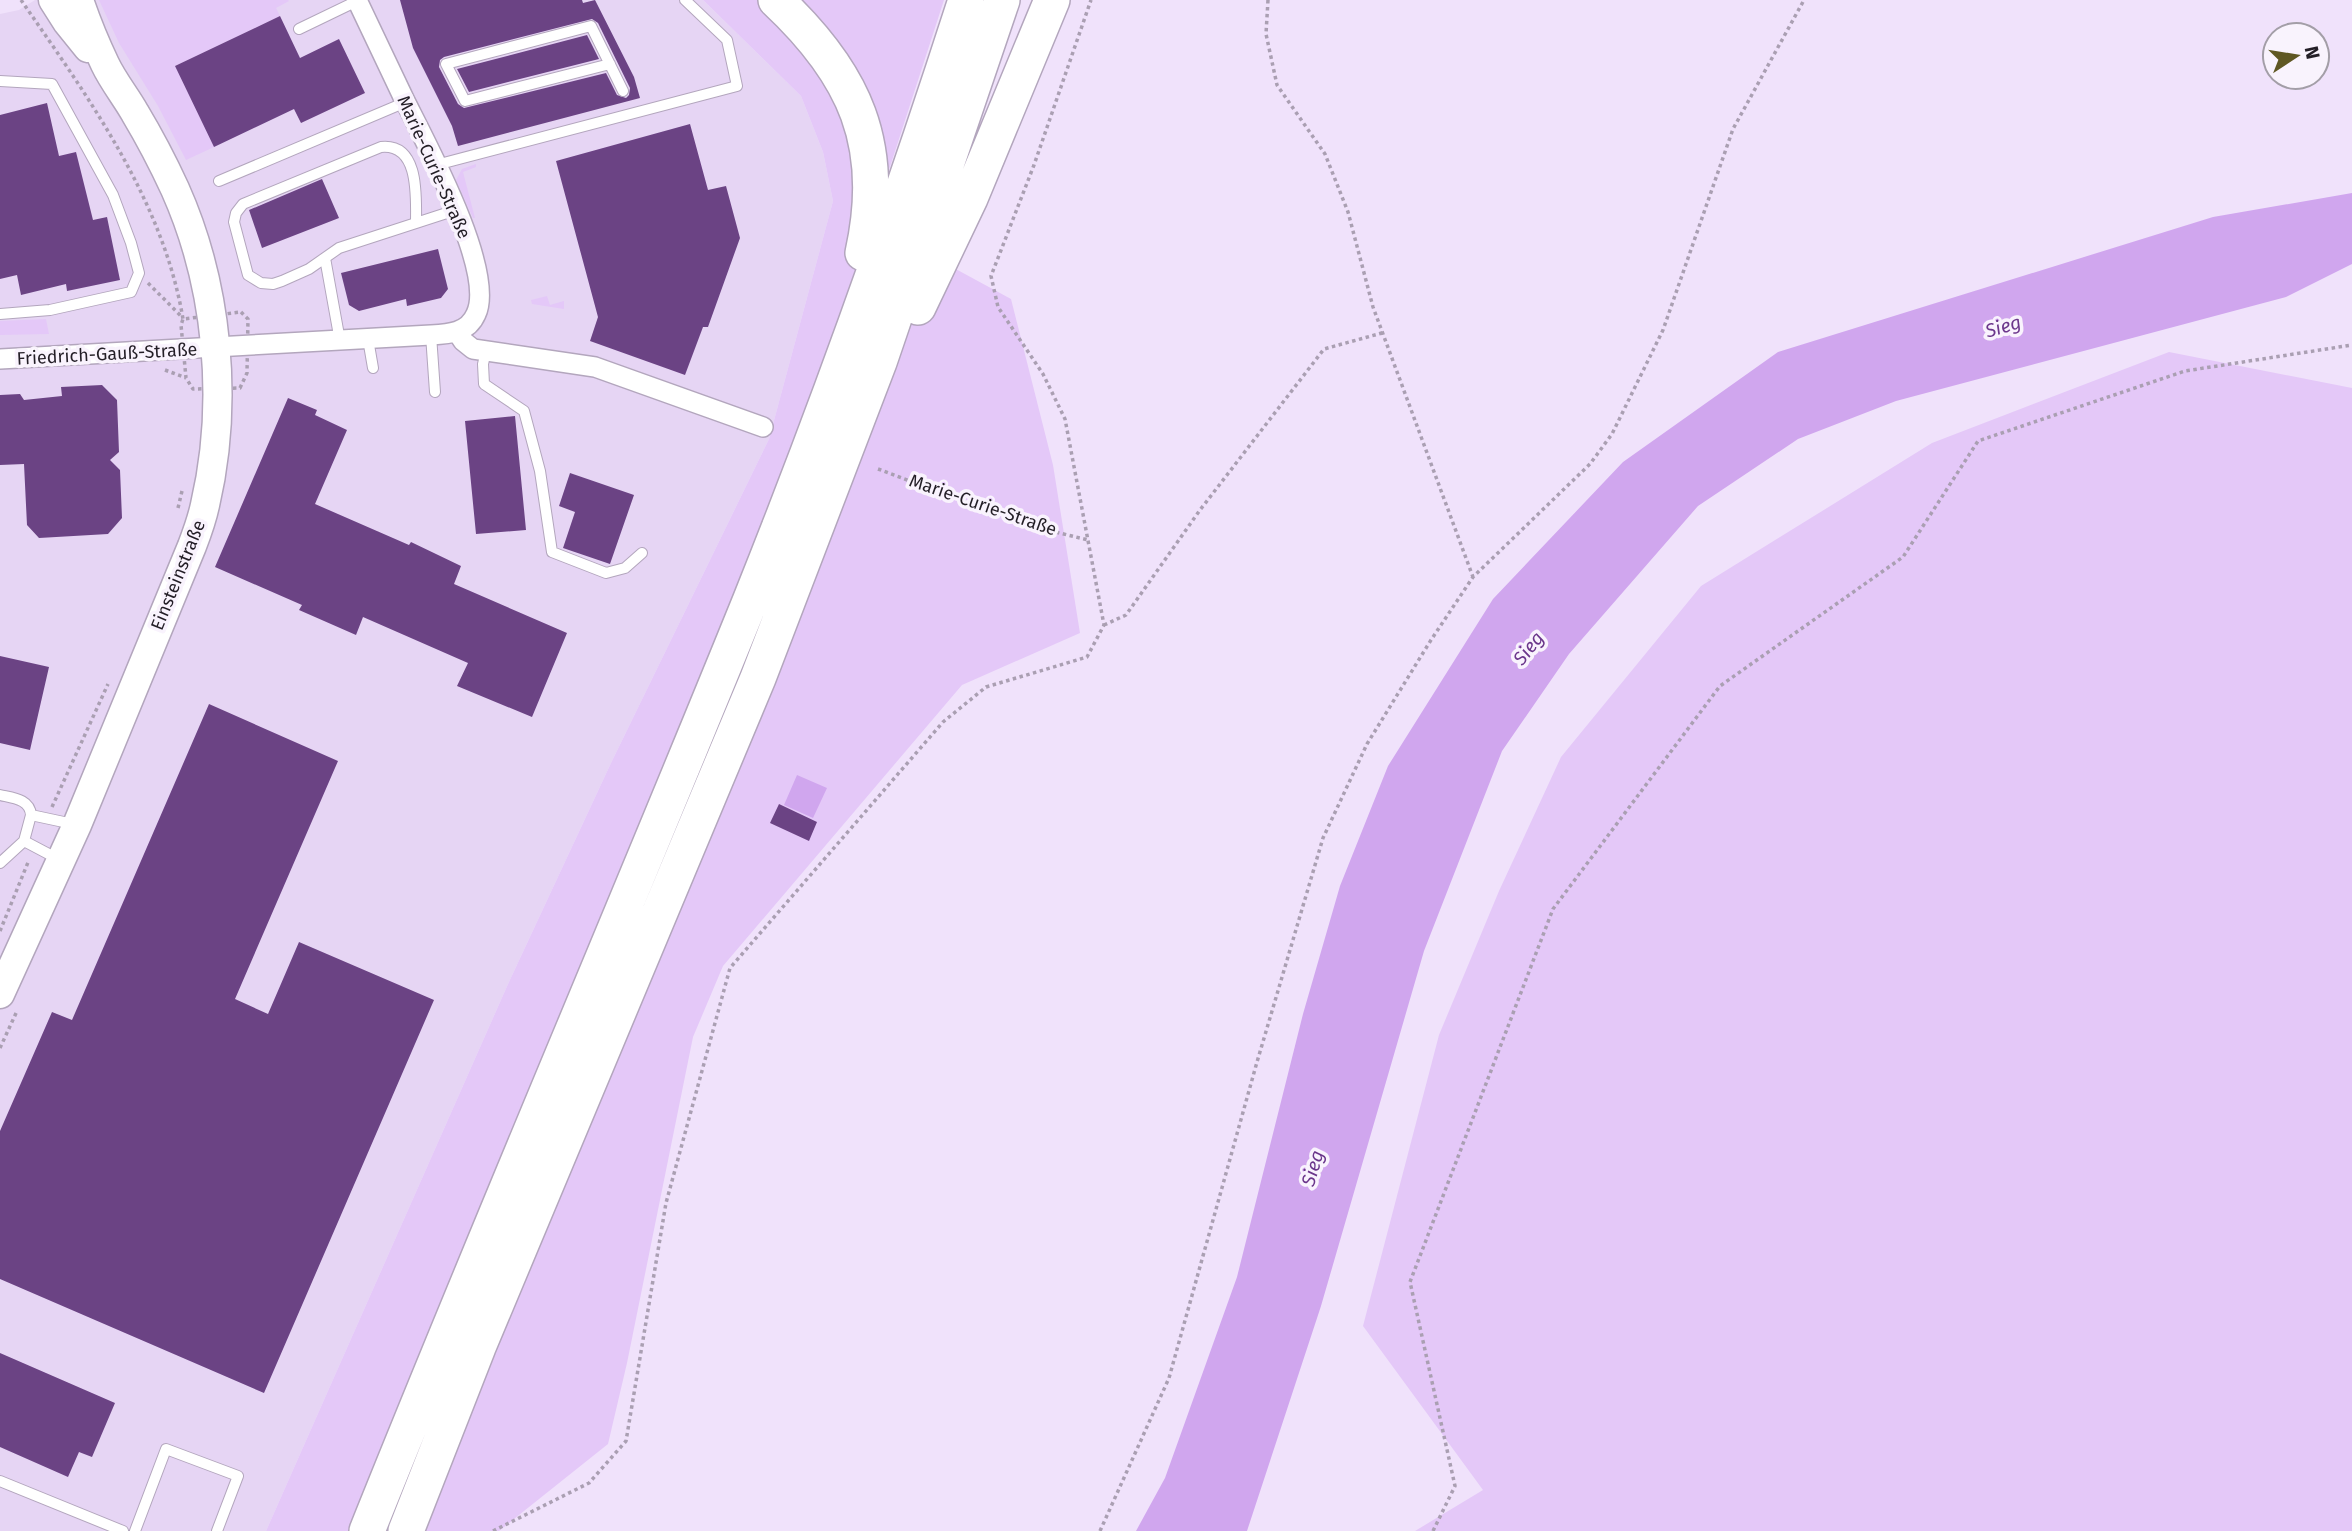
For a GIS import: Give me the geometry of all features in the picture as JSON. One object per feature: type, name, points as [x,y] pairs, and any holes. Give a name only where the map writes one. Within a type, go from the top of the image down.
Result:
[{"type":"highway","points":[[776,0],[829,57],[846,83],[858,109],[867,143],[870,177],[867,235],[835,379]]},
{"type":"highway","points":[[367,1531],[444,1338],[752,596],[835,379],[924,131],[966,0]]},
{"type":"highway","points":[[406,1531],[478,1347],[753,691],[883,349],[1002,0]]},
{"type":"highway","points":[[822,513],[970,198],[1052,0]]},
{"type":"street","name":"Einsteinstraße","points":[[53,0],[73,29],[105,65]]},
{"type":"street","name":"Einsteinstraße","points":[[0,994],[77,825],[192,546],[205,506],[214,449],[217,407],[215,349],[205,281],[184,212],[156,150],[105,65],[79,0]]},
{"type":"street","name":"Marie-Curie-Straße","points":[[357,0],[465,230],[480,286],[477,313],[466,327],[457,332]]},
{"type":"street","points":[[215,349],[457,332],[468,346],[595,367],[763,427]]},
{"type":"street","name":"Friedrich-Gauß-Straße","points":[[0,359],[215,349]]},
{"type":"lane","points":[[299,29],[357,0]]},
{"type":"lane","points":[[436,166],[737,86],[727,40],[685,0]]},
{"type":"lane","points":[[610,64],[465,101],[446,64],[592,26],[624,91]]},
{"type":"lane","points":[[0,81],[52,84],[113,195],[139,273],[131,292],[50,310],[0,314]]},
{"type":"lane","points":[[219,181],[406,102]]},
{"type":"lane","points":[[416,223],[414,176],[405,155],[398,149],[381,147],[243,204],[236,212],[234,222],[248,275],[261,283],[273,284],[309,269],[339,248],[416,223],[456,210]]},
{"type":"lane","points":[[325,258],[340,341]]},
{"type":"lane","points":[[431,335],[435,392]]},
{"type":"lane","points":[[368,339],[373,368]]},
{"type":"lane","points":[[486,351],[483,363],[484,384],[524,411],[540,471],[552,552],[606,573],[625,568],[642,552]]},
{"type":"lane","points":[[0,795],[25,802],[31,809],[24,841],[1,861]]},
{"type":"lane","points":[[31,815],[77,825]]},
{"type":"lane","points":[[24,841],[61,860]]},
{"type":"lane","points":[[135,1531],[166,1449],[238,1476],[217,1531]]},
{"type":"lane","points":[[0,1481],[122,1531]]},
{"type":"path","points":[[21,0],[88,97],[136,184],[165,246],[178,289],[183,318],[139,273]]},
{"type":"path","points":[[1091,0],[1034,165],[991,276],[998,307],[1043,374],[1065,419],[1104,625]]},
{"type":"path","points":[[1268,0],[1266,34],[1277,85],[1325,154],[1348,212],[1382,333],[1473,577]]},
{"type":"path","points":[[1100,1531],[1169,1378],[1322,838],[1367,744],[1473,577],[1590,464],[1612,434],[1663,330],[1733,129],[1804,0]]},
{"type":"path","points":[[493,1531],[589,1483],[626,1441],[666,1203],[730,968],[943,722],[986,687],[1087,657],[1104,625],[1126,615],[1199,510],[1324,349],[1382,333]]},
{"type":"path","points":[[1433,1531],[1455,1486],[1410,1282],[1553,909],[1720,686],[1903,557],[1978,441],[2185,370],[2352,345]]},
{"type":"path","points":[[193,389],[193,399]]},
{"type":"path","name":"Marie-Curie-Straße","points":[[878,469],[1027,525],[1089,540]]},
{"type":"path","points":[[176,518],[182,491]]},
{"type":"path","points":[[46,819],[111,677]]},
{"type":"path","points":[[0,931],[35,847]]},
{"type":"shaded area","points":[[35,0],[703,0],[801,96],[823,152],[833,201],[769,439],[611,763],[508,984],[266,1531],[0,1531],[0,14],[19,10]]},
{"type":"shaded area","points":[[99,0],[289,1],[276,8],[280,16],[175,66],[214,147],[186,160],[158,106],[119,43]]},
{"type":"shaded area","points":[[703,0],[759,0],[798,36],[845,109],[858,216],[1011,299],[1053,465],[1080,633],[962,685],[723,966],[693,1037],[608,1444],[499,1531],[266,1531],[508,984],[611,763],[769,439],[833,201],[823,152],[801,96]]},
{"type":"shaded area","points":[[792,0],[944,0],[887,176]]},
{"type":"shaded area","points":[[476,164],[476,167],[463,172],[473,218],[456,180],[462,169]]},
{"type":"shaded area","points":[[547,296],[550,305],[564,301],[564,309],[532,304],[531,300]]},
{"type":"shaded area","points":[[46,319],[49,334],[0,335],[0,321]]},
{"type":"shaded area","points":[[2169,352],[2352,388],[2352,1531],[1415,1531],[1483,1490],[1363,1326],[1439,1035],[1499,891],[1561,757],[1701,586],[1932,443]]},
{"type":"water","name":"Sieg","points":[[2352,193],[2352,264],[2286,297],[1896,401],[1798,439],[1698,506],[1569,654],[1502,751],[1424,951],[1321,1306],[1247,1531],[1136,1531],[1165,1478],[1237,1277],[1303,1014],[1340,886],[1388,766],[1493,599],[1623,462],[1778,352],[2213,217]]},
{"type":"water","points":[[797,775],[827,788],[813,818],[784,805]]},
{"type":"building","points":[[400,0],[582,0],[583,3],[595,0],[634,77],[640,98],[458,146],[452,126],[413,48]],"holes":[[[592,19],[598,23],[630,88],[626,98],[617,95],[606,73],[464,108],[458,104],[439,67],[440,60],[444,57]]]},
{"type":"building","points":[[280,16],[300,58],[339,39],[365,93],[301,123],[294,109],[214,147],[175,66]]},
{"type":"building","points":[[587,35],[599,59],[469,92],[457,69]]},
{"type":"building","points":[[47,103],[59,156],[76,152],[93,220],[107,217],[120,280],[67,291],[66,284],[21,295],[17,275],[0,279],[0,115]]},
{"type":"building","points":[[690,124],[708,190],[726,186],[740,238],[708,327],[703,327],[685,375],[590,341],[598,317],[556,161]]},
{"type":"building","points":[[322,179],[339,218],[262,248],[249,210]]},
{"type":"building","points":[[438,249],[448,289],[441,298],[407,306],[406,299],[359,311],[349,305],[341,273]]},
{"type":"building","points":[[102,385],[117,400],[119,452],[110,460],[120,470],[122,518],[108,534],[39,538],[27,525],[24,464],[0,465],[0,395],[20,394],[24,400],[62,396],[61,387]]},
{"type":"building","points":[[288,398],[317,410],[315,415],[347,430],[315,504],[409,545],[411,542],[461,566],[454,584],[567,633],[532,717],[457,686],[468,663],[363,617],[356,635],[299,610],[302,605],[215,567]]},
{"type":"building","points":[[515,416],[526,530],[476,534],[465,421]]},
{"type":"building","points":[[570,473],[634,495],[610,564],[563,548],[575,512],[559,506]]},
{"type":"building","points":[[0,656],[49,667],[30,750],[0,743]]},
{"type":"building","points":[[209,704],[338,761],[235,999],[268,1014],[299,942],[434,1000],[264,1393],[0,1279],[0,1131],[52,1012],[72,1020]]},
{"type":"building","points":[[779,804],[817,822],[809,841],[770,823]]},
{"type":"building","points":[[0,1353],[115,1403],[92,1457],[79,1452],[68,1477],[0,1447]]}]
